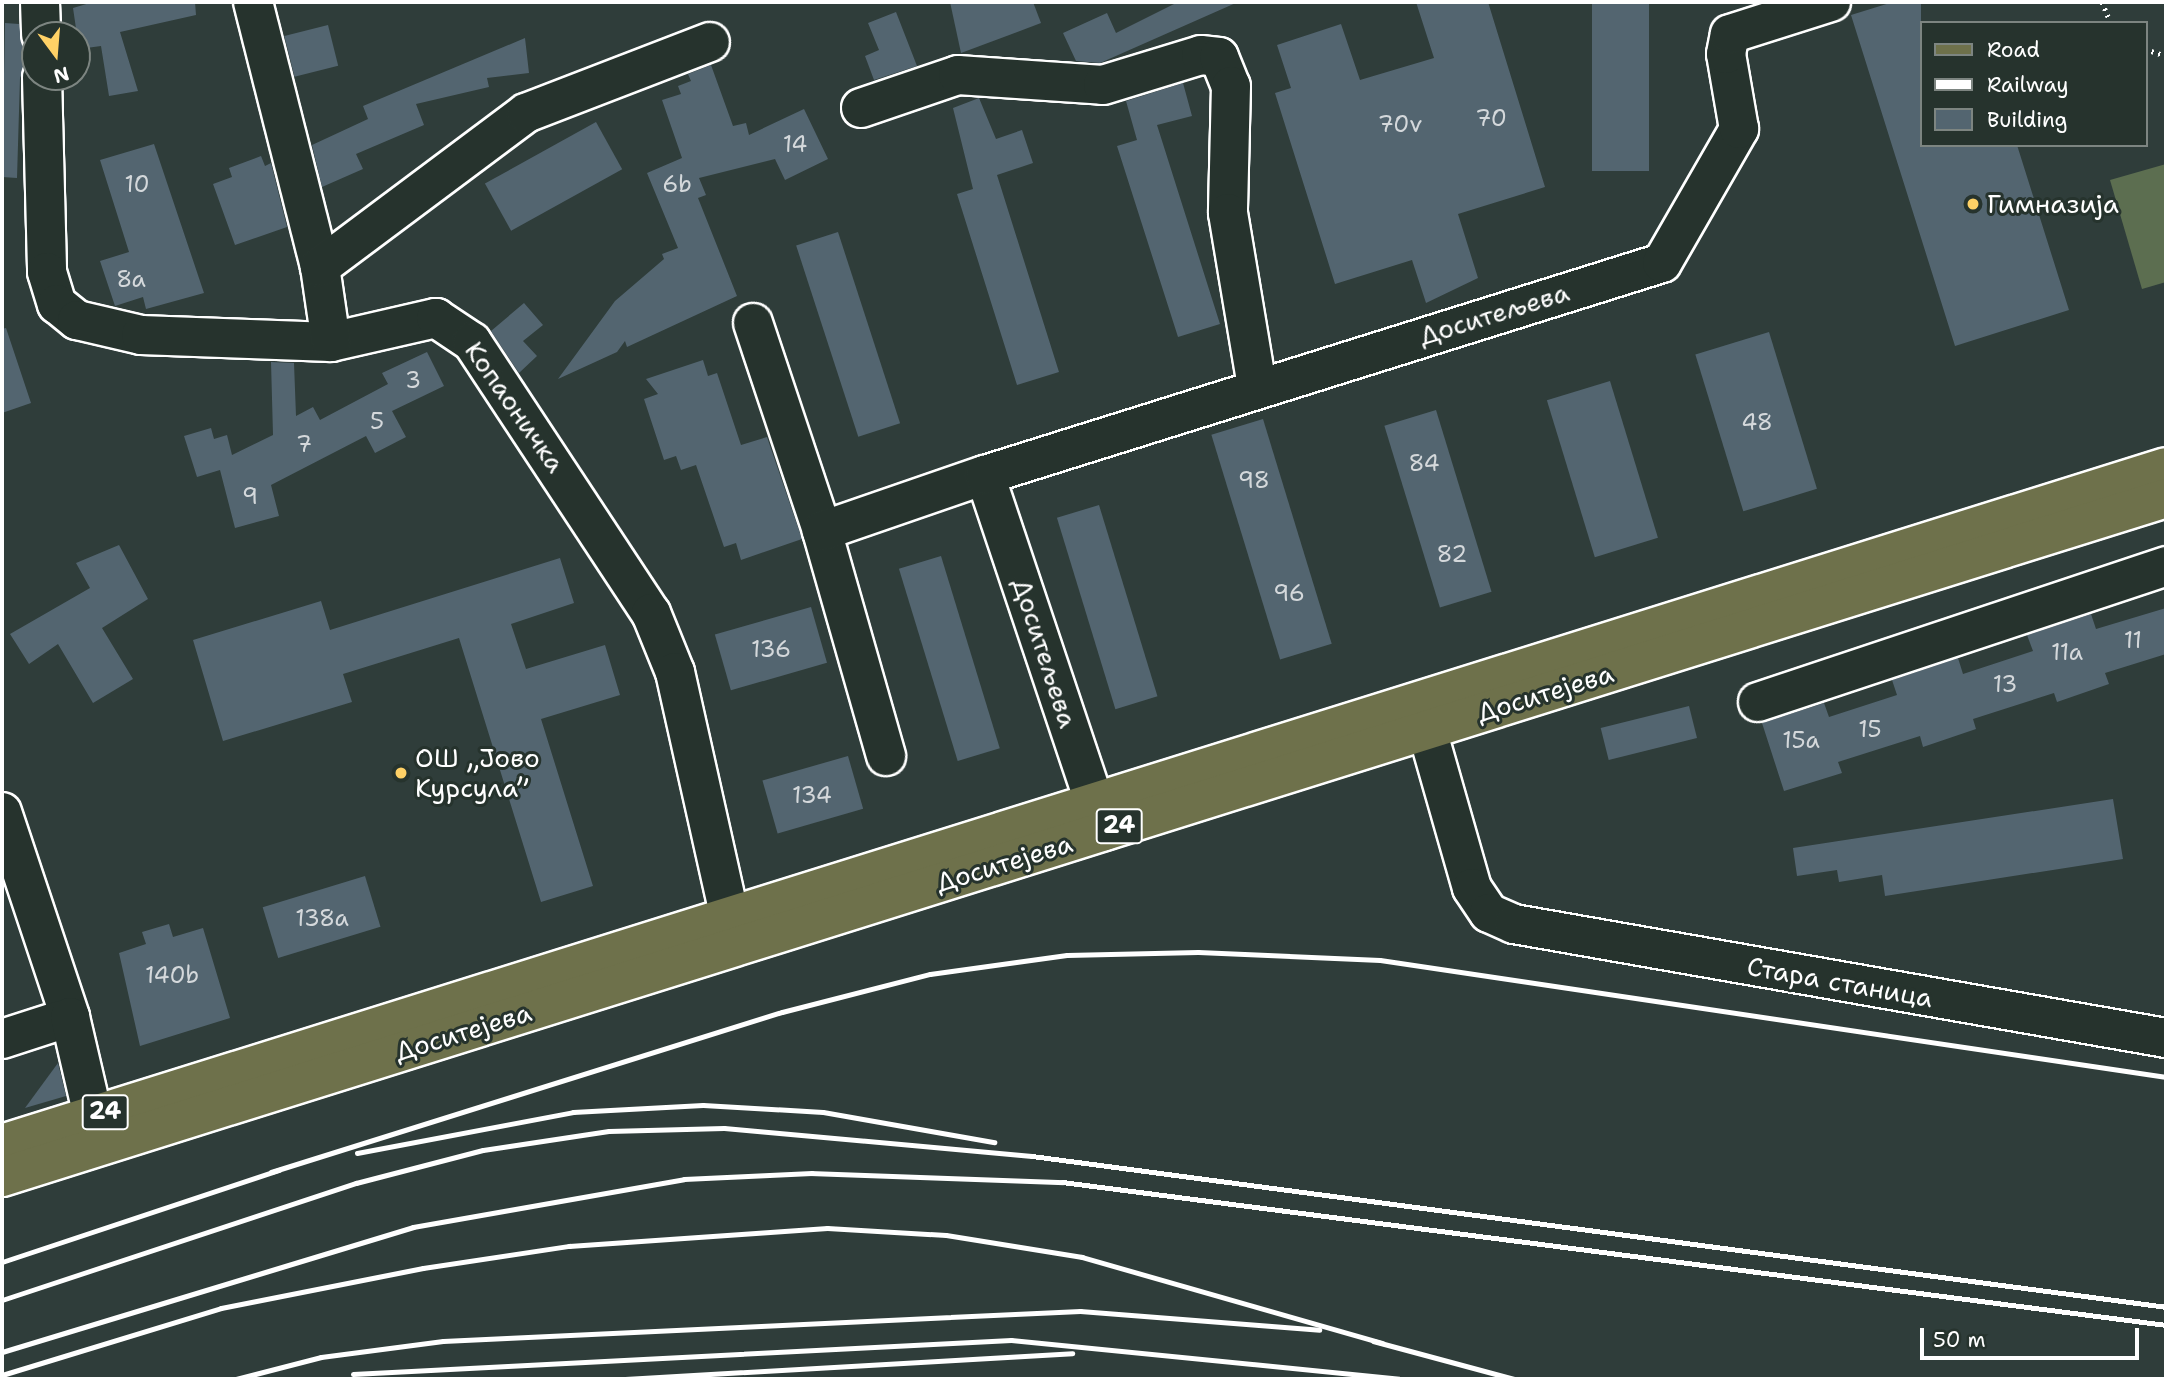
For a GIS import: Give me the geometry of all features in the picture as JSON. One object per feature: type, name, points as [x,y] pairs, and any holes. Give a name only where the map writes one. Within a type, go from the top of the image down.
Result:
[{"type":"main road","name":"Доситејева","points":[[2,1177],[731,932],[1099,817],[2166,467]]},
{"type":"main road","name":"Доситејева","points":[[1099,817],[1427,730],[2166,498]]},
{"type":"main road","name":"Доситејева","points":[[2,1144],[731,932]]},
{"type":"street","points":[[40,2],[41,21]]},
{"type":"street","points":[[253,2],[320,267],[331,342]]},
{"type":"street","name":"Доситељева","points":[[822,531],[1257,387],[1662,263],[1739,129],[1726,54],[1730,34],[1831,2]]},
{"type":"street","points":[[320,267],[526,113],[710,42]]},
{"type":"street","points":[[861,108],[958,75],[1103,85],[1201,55],[1219,57],[1231,86],[1228,213],[1257,387]]},
{"type":"street","name":"Копаоничка","points":[[42,91],[47,272],[65,312],[90,326],[141,335],[331,342],[436,318],[472,342],[651,613],[676,672],[731,932]]},
{"type":"street","points":[[753,323],[822,531],[886,757]]},
{"type":"street","name":"Доситељева","points":[[985,475],[1099,817]]},
{"type":"street","points":[[1758,702],[2166,566]]},
{"type":"street","name":"Стара станица","points":[[1427,730],[1472,888],[1489,913],[1514,924],[2166,1038]]},
{"type":"street","points":[[2,812],[70,1017],[93,1116]]},
{"type":"street","points":[[15,1035],[70,1017]]},
{"type":"street","points":[[15,1035],[52,1037],[81,1060]]},
{"type":"path","points":[[2102,2],[2110,21]]},
{"type":"path","points":[[2147,49],[2166,56]]},
{"type":"green space","points":[[2166,164],[2166,282],[2142,289],[2110,180]]},
{"type":"building","points":[[93,2],[195,2],[196,15],[120,32],[138,91],[109,96],[101,46],[91,47],[91,21],[75,21],[73,8]]},
{"type":"building","points":[[950,2],[1033,2],[1041,23],[961,53]]},
{"type":"building","points":[[1178,2],[1238,2],[1100,63],[1076,61],[1063,33],[1107,13],[1116,33]]},
{"type":"building","points":[[1416,2],[1488,2],[1545,187],[1458,214],[1478,278],[1426,303],[1412,260],[1335,284],[1275,93],[1291,88],[1277,45],[1341,24],[1360,80],[1434,58]]},
{"type":"building","points":[[1592,2],[1649,2],[1649,171],[1592,171]]},
{"type":"building","name":"Гимназија","points":[[1893,2],[1921,2],[1920,147],[2018,147],[2069,310],[1955,346],[1851,15]]},
{"type":"building","points":[[896,12],[917,66],[874,80],[865,56],[879,50],[868,23]]},
{"type":"building","points":[[5,23],[19,24],[21,29],[21,76],[17,178],[2,177]]},
{"type":"building","points":[[328,25],[338,66],[294,77],[284,36]]},
{"type":"building","points":[[525,38],[529,73],[487,78],[489,87],[416,104],[424,125],[356,154],[363,169],[322,187],[312,145],[368,119],[363,106]]},
{"type":"building","points":[[711,65],[733,126],[746,123],[749,135],[804,109],[828,159],[785,180],[775,159],[699,178],[706,195],[698,198],[737,296],[627,347],[625,341],[617,352],[558,379],[615,301],[664,259],[662,254],[678,248],[647,173],[682,158],[662,100],[681,94],[678,86],[691,81],[688,74]]},
{"type":"building","points":[[1183,83],[1192,116],[1157,125],[1220,324],[1178,337],[1117,146],[1137,140],[1126,101]]},
{"type":"building","points":[[979,98],[996,139],[1022,130],[1033,163],[997,175],[1059,372],[1017,385],[957,194],[973,189],[953,108]]},
{"type":"building","points":[[596,122],[622,169],[511,231],[485,184]]},
{"type":"building","points":[[154,144],[204,293],[146,309],[143,297],[115,306],[100,261],[129,252],[100,160]]},
{"type":"building","points":[[261,156],[265,166],[271,163],[287,227],[235,245],[213,184],[232,177],[229,168]]},
{"type":"building","points":[[838,232],[900,423],[858,437],[796,246]]},
{"type":"building","points":[[524,303],[543,325],[523,341],[537,356],[519,373],[491,331]]},
{"type":"building","points":[[6,328],[31,403],[2,413],[2,329]]},
{"type":"building","points":[[1769,332],[1817,489],[1743,511],[1695,355]]},
{"type":"building","points":[[427,352],[444,386],[392,411],[406,437],[375,453],[366,436],[271,485],[279,516],[235,528],[220,470],[197,477],[184,436],[211,428],[214,439],[227,435],[232,455],[273,435],[271,362],[294,363],[296,416],[313,407],[320,420],[388,384],[382,373]]},
{"type":"building","points":[[703,360],[708,376],[717,373],[741,445],[767,437],[802,539],[741,560],[736,543],[724,547],[696,465],[681,470],[676,456],[664,460],[644,399],[658,394],[646,379]]},
{"type":"building","points":[[1610,381],[1658,538],[1595,557],[1547,400]]},
{"type":"building","points":[[1436,410],[1492,592],[1440,607],[1384,426]]},
{"type":"building","points":[[1263,419],[1332,644],[1280,660],[1211,435]]},
{"type":"building","points":[[1099,505],[1157,696],[1115,709],[1057,518]]},
{"type":"building","points":[[119,545],[148,599],[102,628],[133,679],[93,703],[58,644],[29,664],[10,634],[90,588],[76,563]]},
{"type":"building","points":[[941,556],[1000,748],[958,761],[899,569]]},
{"type":"building","points":[[560,558],[574,603],[511,624],[526,669],[605,645],[620,695],[541,719],[593,886],[541,902],[459,638],[343,674],[352,702],[223,741],[193,640],[321,601],[330,630]]},
{"type":"building","points":[[811,607],[827,663],[731,690],[715,635]]},
{"type":"building","points":[[2166,608],[2166,654],[2105,673],[2109,684],[2057,702],[2054,693],[1973,719],[1976,729],[1923,747],[1920,736],[1838,762],[1842,773],[1784,791],[1762,723],[1824,703],[1829,717],[1897,695],[1892,680],[1958,658],[1963,674],[2033,651],[2027,635],[2091,614],[2096,629]]},
{"type":"building","points":[[1689,706],[1697,738],[1609,760],[1601,728]]},
{"type":"building","points":[[848,756],[863,809],[778,833],[762,781]]},
{"type":"building","points":[[2113,799],[2123,859],[1885,896],[1882,875],[1839,882],[1837,870],[1797,876],[1793,848]]},
{"type":"building","points":[[365,876],[380,927],[278,958],[263,907]]},
{"type":"building","points":[[169,924],[173,937],[203,928],[230,1018],[140,1046],[119,953],[146,944],[142,932]]},
{"type":"building","points":[[58,1063],[66,1096],[25,1108]]},
{"type":"railway","points":[[271,1172],[782,1012],[930,974],[1067,955],[1198,952],[1380,960],[2166,1077]]},
{"type":"railway","points":[[357,1153],[573,1112],[703,1105],[823,1112],[994,1142]]},
{"type":"railway","points":[[2,1300],[356,1183],[483,1150],[609,1131],[724,1128],[1032,1156],[2166,1307]]},
{"type":"railway","points":[[2,1262],[279,1170]]},
{"type":"railway","points":[[2,1352],[413,1227],[684,1179],[812,1173],[1062,1182],[2166,1325]]},
{"type":"railway","points":[[2,1375],[221,1308],[423,1268],[569,1246],[827,1228],[946,1235],[1082,1257],[1382,1343]]},
{"type":"railway","points":[[236,1379],[321,1357],[443,1341],[1080,1311],[1319,1330]]},
{"type":"railway","points":[[353,1374],[1011,1340],[1399,1379]]},
{"type":"railway","points":[[1373,1341],[1514,1379]]},
{"type":"railway","points":[[625,1379],[1072,1353]]},
{"type":"place","name":"Гимназија","points":[[1973,204]]},
{"type":"place","name":"ОШ „Јово Курсула”","points":[[401,773]]}]
